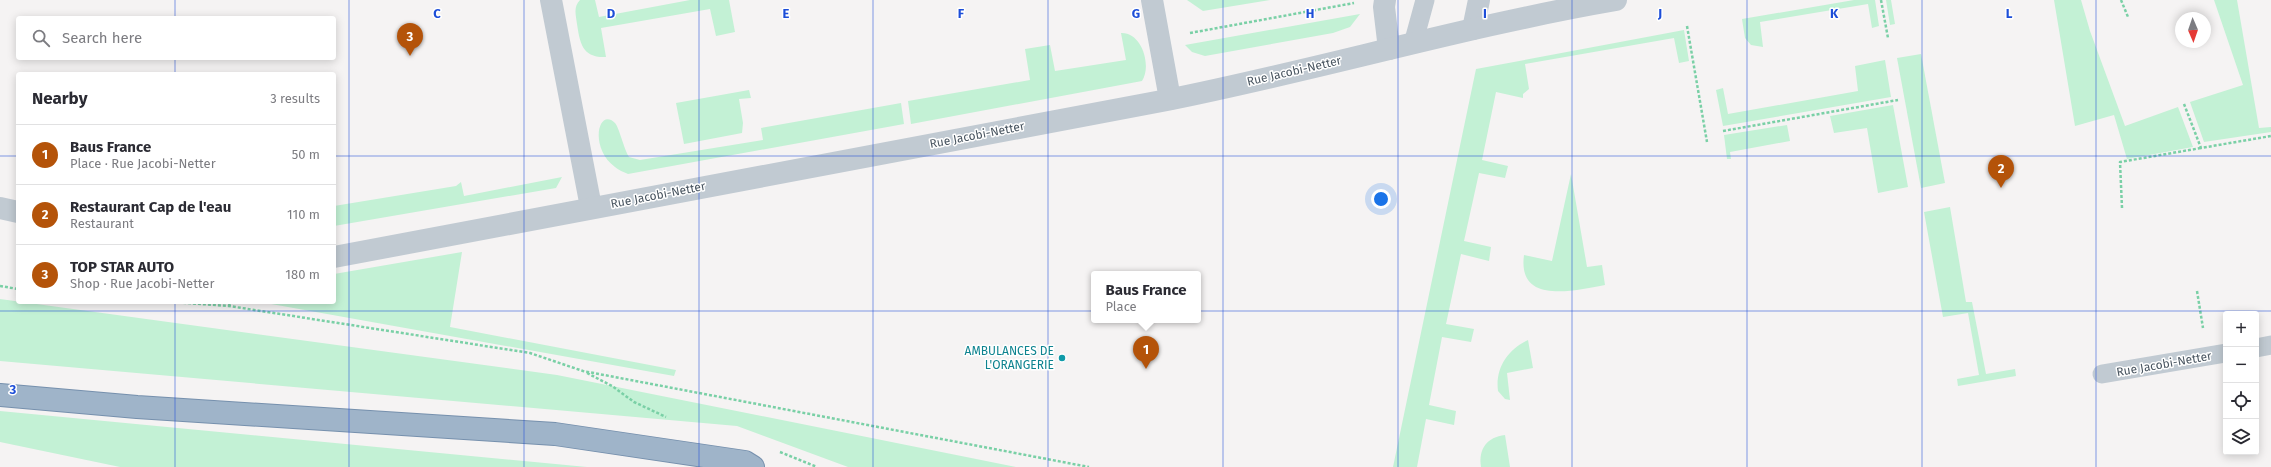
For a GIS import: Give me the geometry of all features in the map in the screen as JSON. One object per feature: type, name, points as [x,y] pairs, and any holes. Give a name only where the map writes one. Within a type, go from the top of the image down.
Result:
[{"type":"highway","points":[[0,395],[136,407],[555,434],[745,462],[753,467]]},
{"type":"street","points":[[551,0],[591,207]]},
{"type":"street","points":[[1152,0],[1170,99]]},
{"type":"street","points":[[1385,0],[1384,8],[1389,49]]},
{"type":"street","points":[[1473,29],[1479,0]]},
{"type":"street","name":"Rue Jacobi-Netter","points":[[336,256],[1170,99],[1543,13],[1616,0]]},
{"type":"street","points":[[0,208],[16,212]]},
{"type":"lane","points":[[1413,44],[1425,0]]},
{"type":"lane","points":[[2259,347],[2271,345]]},
{"type":"lane","name":"Rue Jacobi-Netter","points":[[2102,374],[2223,354]]},
{"type":"path","points":[[1881,0],[1888,38]]},
{"type":"path","points":[[2121,0],[2128,17]]},
{"type":"path","points":[[1159,39],[1358,2]]},
{"type":"path","points":[[1687,26],[1706,142]]},
{"type":"path","points":[[1723,131],[1898,100]]},
{"type":"path","points":[[2184,104],[2201,148]]},
{"type":"path","points":[[2122,208],[2120,162],[2271,136]]},
{"type":"path","points":[[0,286],[16,289]]},
{"type":"path","points":[[2197,291],[2208,356]]},
{"type":"path","points":[[201,304],[229,306],[530,354],[583,371],[1089,467]]},
{"type":"green space","points":[[580,0],[595,0],[599,17],[690,0],[729,0],[735,32],[716,36],[710,9],[601,28],[606,57],[598,57],[587,52],[581,43],[576,11],[576,5]]},
{"type":"green space","points":[[1187,0],[1270,0],[1203,11]]},
{"type":"green space","points":[[1854,0],[1875,0],[1879,26],[1872,28],[1868,4],[1760,22],[1763,47],[1751,45],[1745,38],[1742,19]]},
{"type":"green space","points":[[1886,0],[1891,0],[1895,24],[1890,25]]},
{"type":"green space","points":[[2054,0],[2081,0],[2090,31],[2125,126],[2178,107],[2193,147],[2127,159],[2114,115],[2075,126]]},
{"type":"green space","points":[[2214,0],[2237,0],[2259,128],[2271,127],[2271,132],[2204,142],[2190,102],[2243,85]]},
{"type":"green space","points":[[1360,14],[1350,27],[1333,33],[1205,56],[1192,52],[1185,45]]},
{"type":"green space","points":[[1684,30],[1689,61],[1679,63],[1674,38],[1525,64],[1529,89],[1523,94],[1523,98],[1496,92],[1482,160],[1508,166],[1505,178],[1479,173],[1464,241],[1491,247],[1489,261],[1461,254],[1446,324],[1474,329],[1471,342],[1442,337],[1429,405],[1456,411],[1454,425],[1426,419],[1417,467],[1393,467],[1476,69]]},
{"type":"green space","points":[[1121,33],[1128,34],[1135,38],[1140,44],[1146,67],[1145,75],[1142,81],[911,124],[908,101],[1030,80],[1025,49],[1050,45],[1055,71],[1126,60]]},
{"type":"green space","points":[[1921,54],[1945,183],[1921,188],[1897,58]]},
{"type":"green space","points":[[1885,60],[1891,97],[1723,126],[1716,90],[1723,88],[1728,114],[1858,91],[1855,66]]},
{"type":"green space","points":[[749,90],[751,98],[739,99],[743,123],[742,133],[684,144],[676,103]]},
{"type":"green space","points":[[901,103],[904,124],[628,174],[616,168],[607,159],[599,141],[601,125],[604,120],[609,120],[617,125],[629,157],[640,160],[763,140],[761,128]]},
{"type":"green space","points":[[1893,105],[1908,187],[1878,193],[1867,128],[1834,133],[1830,116]]},
{"type":"green space","points":[[1787,125],[1790,141],[1730,152],[1731,159],[1727,159],[1724,135]]},
{"type":"green space","points":[[1571,174],[1587,267],[1602,265],[1605,285],[1579,290],[1551,291],[1539,288],[1530,282],[1524,271],[1524,255],[1552,261]]},
{"type":"green space","points":[[562,177],[556,188],[336,226],[336,206],[456,186],[461,182],[464,196]]},
{"type":"green space","points":[[1950,207],[1966,302],[1972,302],[1986,374],[2015,369],[2016,376],[1958,386],[1957,379],[1979,375],[1968,313],[1943,317],[1924,212]]},
{"type":"green space","points":[[462,252],[450,327],[676,370],[674,376],[271,304],[336,304],[336,274]]},
{"type":"green space","points":[[0,299],[16,301],[16,304],[37,304],[557,375],[1016,467],[848,467],[737,426],[0,361]]},
{"type":"green space","points":[[1528,340],[1533,368],[1507,373],[1510,400],[1505,399],[1498,391],[1501,367],[1504,360],[1514,349]]},
{"type":"green space","points":[[0,411],[587,467],[120,467],[0,442]]},
{"type":"green space","points":[[1505,435],[1510,467],[1481,467],[1481,455],[1485,445],[1493,438]]},
{"type":"place","name":"TOP STAR AUTO","points":[[410,56]]},
{"type":"place","name":"Restaurant Cap de l'eau","points":[[2001,188]]},
{"type":"place","name":"AMBULANCES DE L'ORANGERIE","points":[[1062,358]]},
{"type":"place","name":"Baus France","points":[[1146,369]]}]
